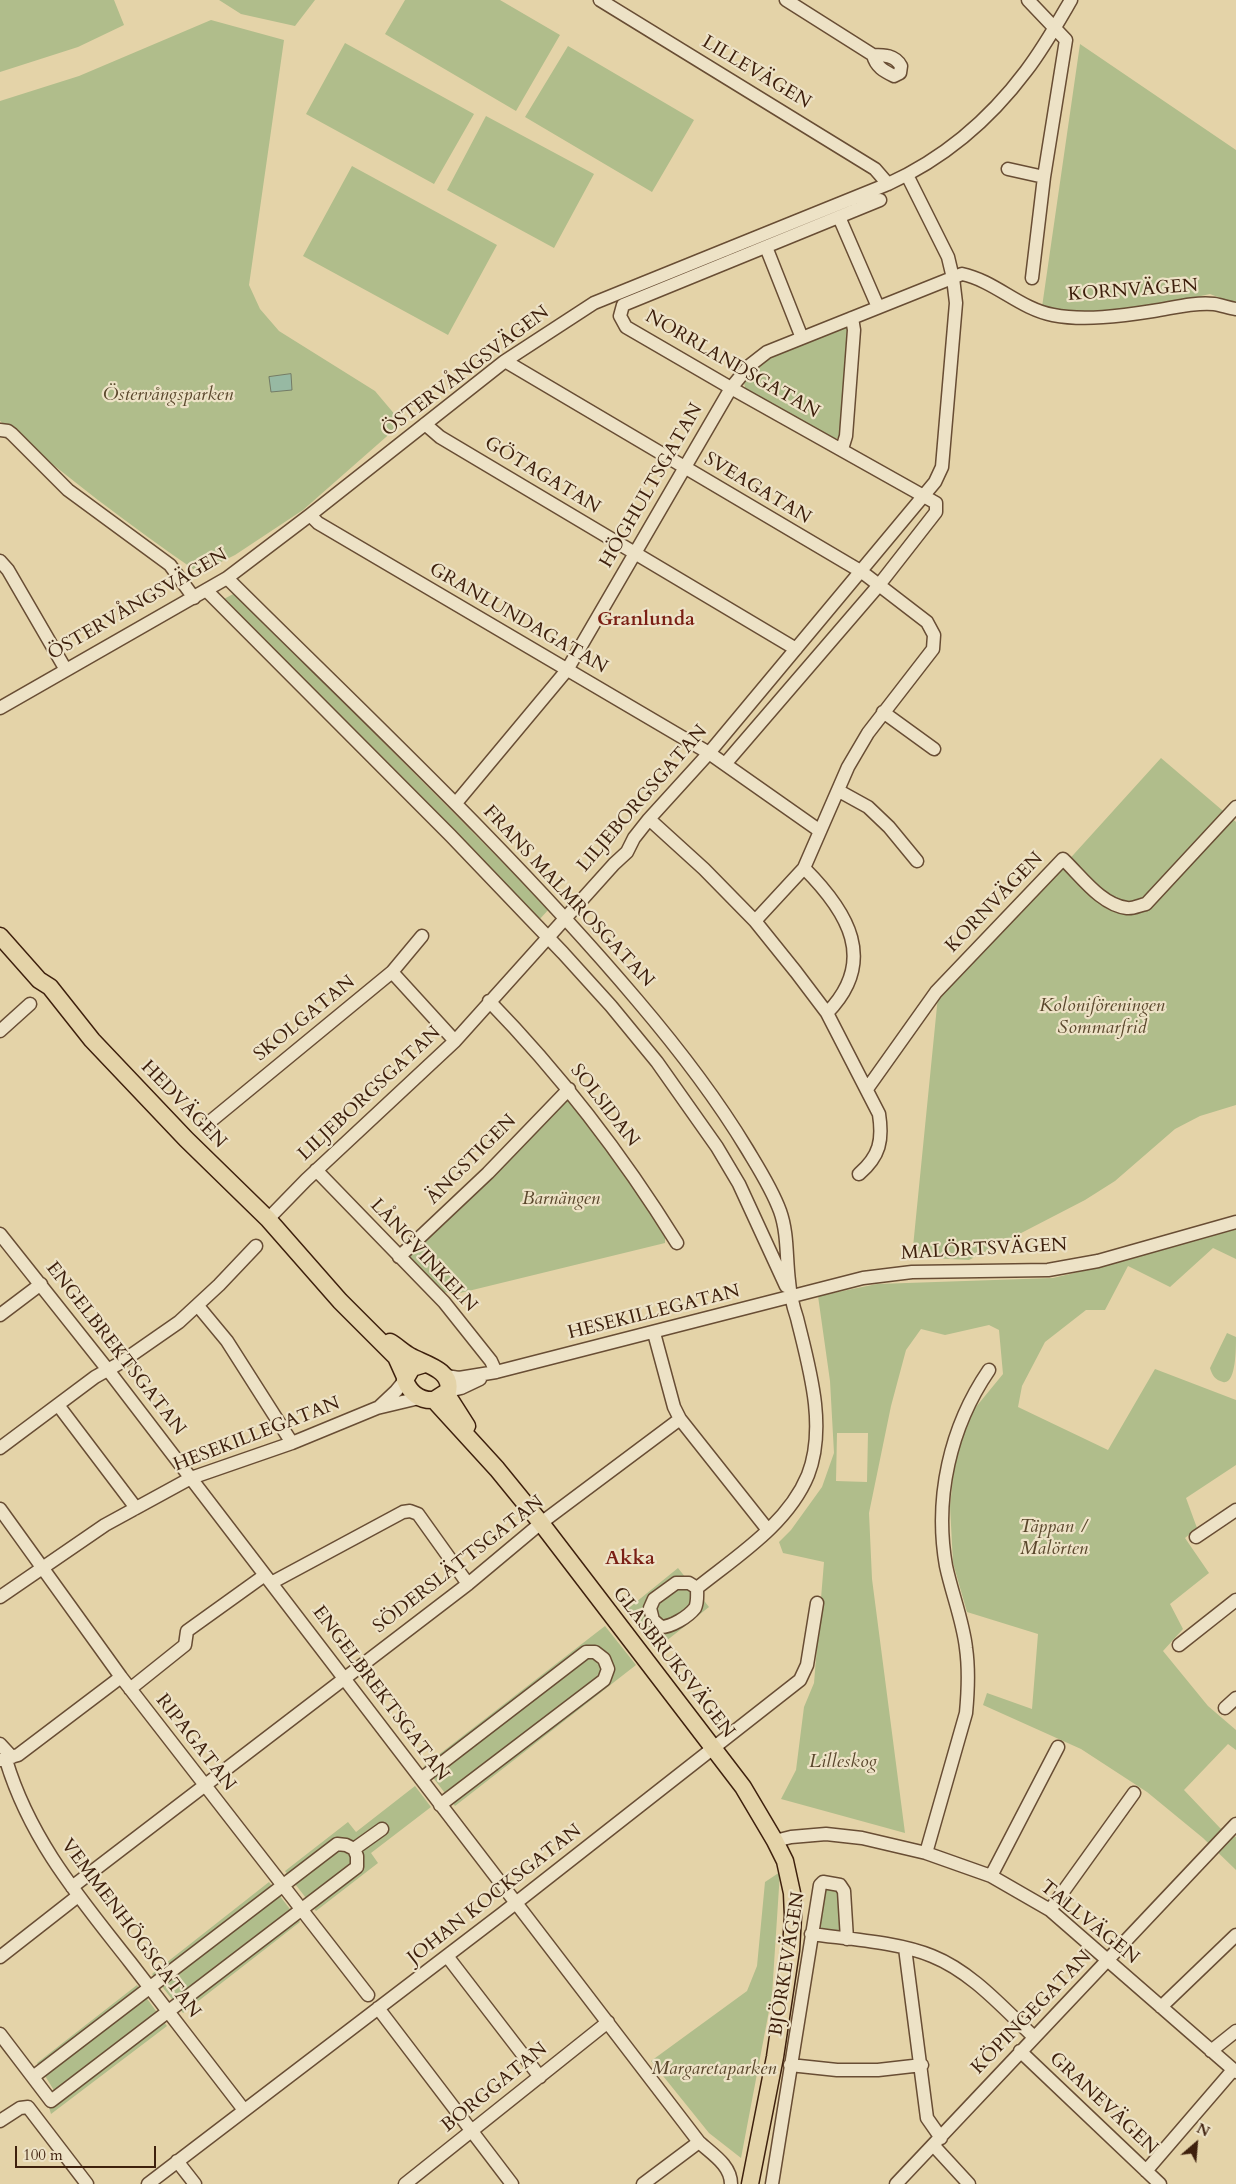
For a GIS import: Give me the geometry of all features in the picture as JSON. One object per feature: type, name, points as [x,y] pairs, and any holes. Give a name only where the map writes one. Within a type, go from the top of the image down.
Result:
[{"type":"main road","name":"HEDVÄGEN","points":[[0,936],[39,980],[50,987],[92,1040],[179,1132],[268,1219],[340,1301],[396,1357],[410,1390],[439,1391],[425,1364],[408,1355],[340,1301]]},
{"type":"main road","points":[[405,1379],[412,1368],[425,1364]]},
{"type":"main road","name":"GLASBRUKSVÄGEN","points":[[439,1391],[743,1787],[781,1840],[797,1872],[800,1930],[759,2184]]},
{"type":"main road","name":"GLASBRUKSVÄGEN","points":[[750,2184],[775,2057],[791,1950],[792,1893],[781,1840]]},
{"type":"street","name":"LILLEVÄGEN","points":[[600,0],[875,168],[888,184]]},
{"type":"street","points":[[786,0],[873,55]]},
{"type":"street","points":[[1028,0],[1066,40],[1044,177],[1032,278]]},
{"type":"street","name":"ÖSTERVÅNGSVÄGEN","points":[[0,708],[227,578],[505,361],[594,303],[907,175],[968,134],[992,110],[1026,71],[1071,0]]},
{"type":"street","points":[[1008,169],[1044,177]]},
{"type":"street","name":"LILJEBORGSGATAN","points":[[268,1219],[316,1170],[455,1041],[614,864],[628,852],[634,838],[649,819],[862,572],[926,496],[935,482],[942,467],[956,303],[948,257],[907,175]]},
{"type":"street","name":"NORRLANDSGATAN","points":[[880,200],[623,305],[620,316],[626,327],[731,388],[926,496]]},
{"type":"street","points":[[838,217],[878,307]]},
{"type":"street","points":[[766,247],[802,338]]},
{"type":"street","name":"KORNVÄGEN","points":[[953,278],[962,274],[975,277],[1031,307],[1053,315],[1085,318],[1150,311],[1190,304],[1213,304],[1236,310]]},
{"type":"street","name":"HÖGHULTSGATAN","points":[[456,803],[567,670],[731,388],[749,366],[767,352],[953,278]]},
{"type":"street","points":[[842,449],[846,436],[854,330],[852,318]]},
{"type":"street","name":"SVEAGATAN","points":[[505,361],[862,572],[927,622],[934,635],[933,649],[868,733],[848,767],[804,868]]},
{"type":"street","name":"GÖTAGATAN","points":[[425,424],[440,437],[796,649]]},
{"type":"street","points":[[2,430],[12,434],[68,490],[170,565],[194,598]]},
{"type":"street","name":"LILJEBORGSGATAN","points":[[725,764],[879,584],[936,512],[936,503],[926,496]]},
{"type":"street","name":"GRANLUNDAGATAN","points":[[310,515],[318,523],[708,752],[820,831]]},
{"type":"street","points":[[0,561],[8,570],[66,670]]},
{"type":"street","name":"FRANS MALMROSGATAN","points":[[227,578],[456,803],[566,918],[669,1038],[709,1091],[762,1175],[781,1213],[791,1298],[803,1344],[816,1411],[816,1443],[808,1475],[790,1508],[768,1530],[697,1588]]},
{"type":"street","name":"FRANS MALMROSGATAN","points":[[207,591],[451,836],[611,1006],[657,1062],[700,1122],[739,1184],[791,1298]]},
{"type":"street","points":[[883,712],[934,749]]},
{"type":"street","points":[[839,791],[868,807],[889,827],[917,860]]},
{"type":"street","name":"KORNVÄGEN","points":[[866,1089],[936,992],[1063,859],[1102,896],[1114,904],[1129,908],[1146,904],[1236,807]]},
{"type":"street","points":[[649,819],[704,869],[754,920],[827,1013],[879,1114],[881,1129],[878,1149],[871,1164],[859,1174]]},
{"type":"street","points":[[754,920],[804,868],[824,888],[837,905],[848,928],[854,952],[851,979],[839,1000],[827,1013]]},
{"type":"street","name":"SKOLGATAN","points":[[206,1125],[392,972],[422,936]]},
{"type":"street","points":[[392,972],[455,1041]]},
{"type":"street","name":"SOLSIDAN","points":[[489,1002],[569,1089],[620,1157],[677,1243]]},
{"type":"street","points":[[0,1031],[30,1004]]},
{"type":"street","name":"ÄNGSTIGEN","points":[[399,1256],[488,1173],[569,1089]]},
{"type":"street","name":"LÅNGVINKELN","points":[[316,1170],[444,1302],[491,1362],[496,1372]]},
{"type":"street","name":"MALÖRTSVÄGEN","points":[[791,1298],[863,1278],[885,1274],[1048,1270],[1098,1261],[1236,1222]]},
{"type":"street","name":"ENGELBREKTSGATAN","points":[[0,1234],[108,1370],[699,2142],[726,2167],[731,2180]]},
{"type":"street","points":[[0,1448],[58,1405],[179,1322],[198,1306],[256,1246]]},
{"type":"street","points":[[0,1315],[41,1284]]},
{"type":"street","name":"HESEKILLEGATAN","points":[[0,1596],[106,1525],[190,1478],[292,1443],[377,1408],[439,1391],[461,1388],[496,1372],[791,1298]]},
{"type":"street","points":[[198,1306],[241,1362],[292,1443]]},
{"type":"street","points":[[654,1333],[674,1407],[680,1420],[768,1530]]},
{"type":"street","points":[[926,1853],[966,1713],[968,1693],[966,1647],[946,1565],[942,1529],[943,1495],[948,1459],[959,1428],[989,1370]]},
{"type":"street","name":"HESEKILLEGATAN","points":[[377,1408],[396,1392],[405,1379]]},
{"type":"street","points":[[58,1405],[136,1508]]},
{"type":"street","name":"SÖDERSLÄTTSGATAN","points":[[0,1958],[75,1891],[204,1786],[468,1584],[541,1523],[680,1420]]},
{"type":"street","name":"RIPAGATAN","points":[[0,1509],[121,1676],[204,1786],[368,1995]]},
{"type":"street","points":[[1196,1537],[1236,1510]]},
{"type":"street","points":[[130,1688],[185,1644],[187,1631],[268,1579],[403,1512],[410,1511],[418,1514],[468,1584]]},
{"type":"street","points":[[1179,1645],[1236,1600]]},
{"type":"street","name":"JOHAN KOCKSGATAN","points":[[148,2184],[516,1903],[800,1680],[807,1665],[816,1603]]},
{"type":"street","points":[[421,1779],[586,1652],[595,1652],[604,1659],[608,1669],[604,1680],[440,1804]]},
{"type":"street","points":[[6,1759],[18,1755],[121,1676]]},
{"type":"street","points":[[1225,1708],[1236,1698]]},
{"type":"street","name":"VEMMENHÖGSGATAN","points":[[0,1744],[15,1789],[26,1815],[41,1842],[75,1891],[244,2110]]},
{"type":"street","points":[[991,1876],[1058,1747]]},
{"type":"street","points":[[1050,1910],[1134,1793]]},
{"type":"street","name":"KÖPINGEGATAN","points":[[896,2184],[1236,1824]]},
{"type":"street","points":[[354,1849],[382,1829]]},
{"type":"street","name":"TALLVÄGEN","points":[[781,1840],[826,1834],[862,1838],[926,1853],[991,1876],[1050,1910],[1234,2071]]},
{"type":"street","points":[[0,2034],[51,2101],[357,1866],[357,1856],[354,1849],[346,1845],[337,1844],[33,2077]]},
{"type":"street","name":"BJÖRKEVÄGEN","points":[[772,2184],[811,1934],[820,1885],[823,1882],[840,1885],[844,1891],[847,1939]]},
{"type":"street","points":[[811,1934],[905,1948],[932,1956],[960,1972],[979,1986],[1034,2037]]},
{"type":"street","points":[[1161,2007],[1236,1935]]},
{"type":"street","points":[[905,1948],[922,2065],[927,2118],[937,2142],[969,2184]]},
{"type":"street","points":[[447,1956],[540,2077]]},
{"type":"street","points":[[378,2008],[512,2184]]},
{"type":"street","name":"BORGGATAN","points":[[405,2184],[608,2022]]},
{"type":"street","points":[[1211,2051],[1236,2031]]},
{"type":"street","name":"GRANEVÄGEN","points":[[1020,2051],[1160,2184]]},
{"type":"street","points":[[790,2065],[836,2070],[878,2070],[922,2065]]},
{"type":"street","points":[[1146,2171],[1234,2071]]},
{"type":"street","points":[[0,2121],[20,2108],[28,2107],[88,2184]]},
{"type":"street","points":[[643,2184],[699,2142]]},
{"type":"street","points":[[177,2162],[195,2184]]},
{"type":"green space","points":[[0,0],[114,0],[124,25],[78,47],[0,72]]},
{"type":"green space","points":[[219,0],[315,0],[295,26],[241,14]]},
{"type":"green space","points":[[405,0],[500,0],[560,35],[516,111],[385,34]]},
{"type":"green space","name":"Östervångsparken","points":[[211,20],[284,40],[249,285],[260,309],[279,331],[375,391],[402,423],[303,510],[235,555],[199,573],[98,500],[0,421],[0,101],[79,76]]},
{"type":"green space","points":[[345,43],[474,114],[434,184],[306,114]]},
{"type":"green space","points":[[1080,44],[1236,150],[1236,304],[1210,294],[1155,306],[1082,312],[1042,307]]},
{"type":"green space","points":[[568,46],[694,120],[652,192],[525,117]]},
{"type":"green space","points":[[486,116],[594,174],[554,248],[447,190]]},
{"type":"green space","points":[[352,166],[497,245],[448,335],[303,256]]},
{"type":"green space","points":[[845,327],[849,330],[842,437],[835,439],[746,391],[744,383],[767,359]]},
{"type":"green space","points":[[235,593],[549,909],[539,920],[224,599]]},
{"type":"green space","name":"Koloniföreningen Sommarfrid","points":[[1161,758],[1236,822],[1236,1105],[1200,1116],[1175,1129],[1115,1181],[1085,1200],[969,1260],[912,1257],[938,996],[1065,864]]},
{"type":"green space","name":"Barnängen","points":[[572,1099],[665,1233],[665,1243],[456,1294],[438,1291],[408,1260],[409,1254],[564,1101]]},
{"type":"green space","points":[[1236,1228],[1236,1259],[1213,1248],[1170,1287],[1128,1266],[1105,1310],[1086,1310],[1045,1342],[1022,1386],[1018,1407],[1108,1450],[1155,1369],[1236,1400],[1236,1465],[1186,1498],[1197,1528],[1185,1538],[1209,1573],[1170,1604],[1183,1629],[1163,1651],[1208,1706],[1236,1730],[1236,1750],[1228,1744],[1184,1790],[1220,1828],[1236,1837],[1236,1870],[1203,1838],[1147,1792],[1081,1749],[983,1705],[987,1693],[1032,1709],[1038,1634],[967,1612],[953,1563],[950,1506],[955,1459],[971,1413],[1003,1374],[999,1330],[989,1325],[945,1335],[921,1329],[906,1350],[891,1406],[869,1513],[872,1579],[905,1833],[781,1799],[796,1770],[804,1707],[814,1683],[824,1562],[783,1553],[779,1542],[791,1530],[822,1487],[834,1453],[830,1381],[818,1296],[877,1284],[1053,1278],[1104,1266]],"holes":[[[837,1433],[868,1433],[867,1482],[836,1481]]]},
{"type":"green space","points":[[1227,1333],[1236,1337],[1235,1357],[1231,1378],[1223,1382],[1214,1377],[1210,1368]]},
{"type":"green space","points":[[678,1568],[709,1607],[656,1649],[625,1611]]},
{"type":"green space","points":[[605,1626],[636,1665],[455,1806],[424,1766]]},
{"type":"green space","points":[[415,1786],[431,1807],[371,1853],[378,1863],[316,1911],[285,1871],[348,1822],[356,1832]]},
{"type":"green space","name":"Margaretaparken","points":[[780,1872],[772,1995],[741,2158],[709,2133],[651,2061],[747,1991],[757,1966],[765,1882]]},
{"type":"green space","points":[[269,1882],[300,1922],[183,2013],[152,1974]]},
{"type":"green space","points":[[825,1887],[839,1890],[842,1928],[840,1932],[817,1930]]},
{"type":"green space","points":[[137,1985],[167,2026],[51,2114],[49,2107],[55,2092],[37,2063]]},
{"type":"shaded area","points":[[291,374],[292,390],[271,392],[269,377]]},
{"type":"district","name":"Granlunda","points":[[646,620]]},
{"type":"district","name":"Akka","points":[[630,1559]]},
{"type":"park label","name":"Täppan / Malörten","points":[[1054,1539]]},
{"type":"park label","name":"Lilleskog","points":[[843,1763]]}]
